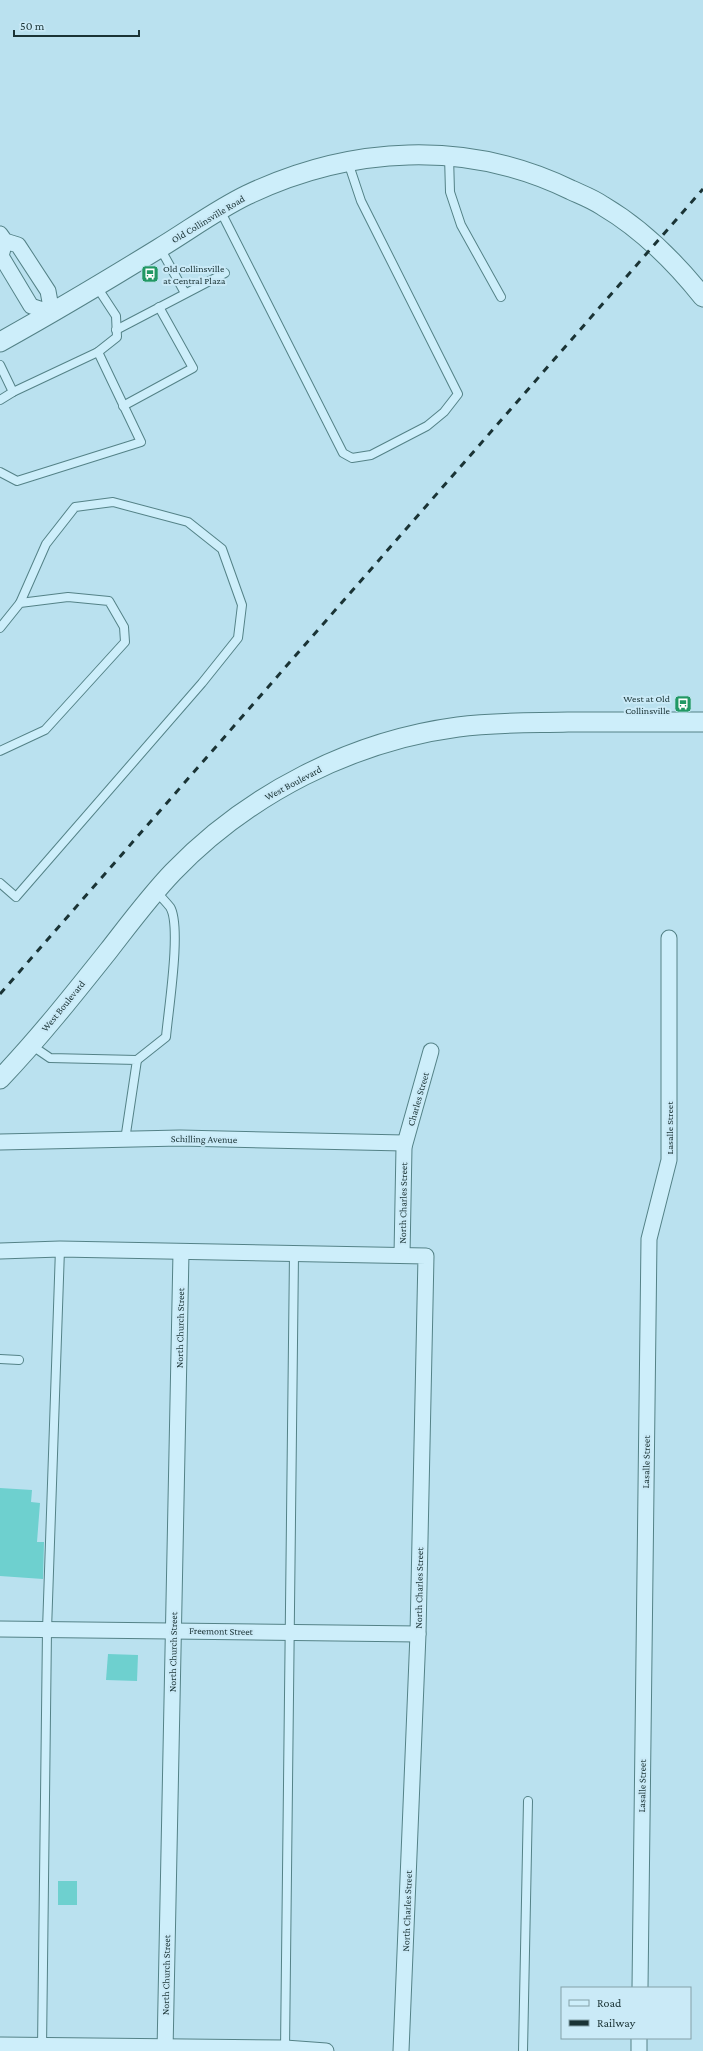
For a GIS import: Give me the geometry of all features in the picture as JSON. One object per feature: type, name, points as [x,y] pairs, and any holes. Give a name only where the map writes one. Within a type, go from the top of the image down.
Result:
[{"type":"street","name":"Old Collinsville Road","points":[[0,342],[96,287],[220,210],[247,195],[307,171],[364,158],[428,154],[449,156],[494,162],[550,179],[603,205],[654,244],[703,297]]},
{"type":"street","points":[[2,237],[18,245],[48,291],[52,313],[31,306],[1,256],[2,237]]},
{"type":"street","name":"West Boulevard","points":[[0,1079],[31,1045],[156,891],[208,840],[264,798],[327,765],[383,744],[443,730],[488,724],[703,722]]},
{"type":"street","name":"Lasalle Street","points":[[640,1987],[649,1239],[669,1160],[669,938]]},
{"type":"street","name":"Charles Street","points":[[404,1147],[431,1051]]},
{"type":"street","name":"Schilling Avenue","points":[[0,1142],[180,1138],[404,1143],[404,1147]]},
{"type":"street","name":"North Charles Street","points":[[401,2051],[418,1634],[426,1256],[402,1255],[404,1147]]},
{"type":"street","points":[[0,1251],[60,1249],[402,1255]]},
{"type":"street","name":"North Church Street","points":[[165,2049],[181,1252]]},
{"type":"street","name":"Freemont Street","points":[[0,1629],[418,1634]]},
{"type":"street","points":[[639,2039],[639,2051]]},
{"type":"street","points":[[0,2045],[42,2048],[285,2049],[326,2051]]},
{"type":"lane","points":[[449,156],[450,192],[461,225],[501,297]]},
{"type":"lane","points":[[220,210],[343,453],[352,458],[371,455],[427,426],[444,412],[458,394],[361,201],[348,162]]},
{"type":"lane","points":[[160,248],[185,293]]},
{"type":"lane","points":[[116,330],[225,273]]},
{"type":"lane","points":[[0,400],[13,392],[98,352],[117,337],[116,316],[96,287]]},
{"type":"lane","points":[[123,406],[193,368],[159,307]]},
{"type":"lane","points":[[0,472],[1,475],[17,480],[141,442],[98,352]]},
{"type":"lane","points":[[0,365],[13,392]]},
{"type":"lane","points":[[0,628],[20,603],[46,544],[75,507],[114,502],[188,522],[222,549],[242,605],[238,638],[202,683],[16,897],[0,883]]},
{"type":"lane","points":[[0,752],[45,730],[125,642],[124,627],[109,601],[68,597],[20,603]]},
{"type":"lane","points":[[31,1045],[50,1058],[137,1060],[166,1037],[173,975],[175,924],[171,908],[156,891]]},
{"type":"lane","points":[[126,1140],[137,1060]]},
{"type":"lane","points":[[42,2048],[47,1630],[60,1249]]},
{"type":"lane","points":[[285,2049],[294,1254]]},
{"type":"lane","points":[[0,1359],[19,1360]]},
{"type":"lane","points":[[523,2051],[528,1801]]},
{"type":"building","points":[[0,1488],[32,1490],[31,1502],[40,1503],[37,1542],[44,1542],[43,1579],[0,1576]]},
{"type":"building","points":[[108,1654],[138,1655],[137,1681],[106,1680]]},
{"type":"building","points":[[58,1881],[77,1881],[77,1905],[58,1905]]},
{"type":"railway","points":[[0,994],[703,189]]},
{"type":"place","name":"Old Collinsville at Central Plaza","points":[[150,274]]},
{"type":"place","name":"West at Old Collinsville","points":[[683,704]]}]
